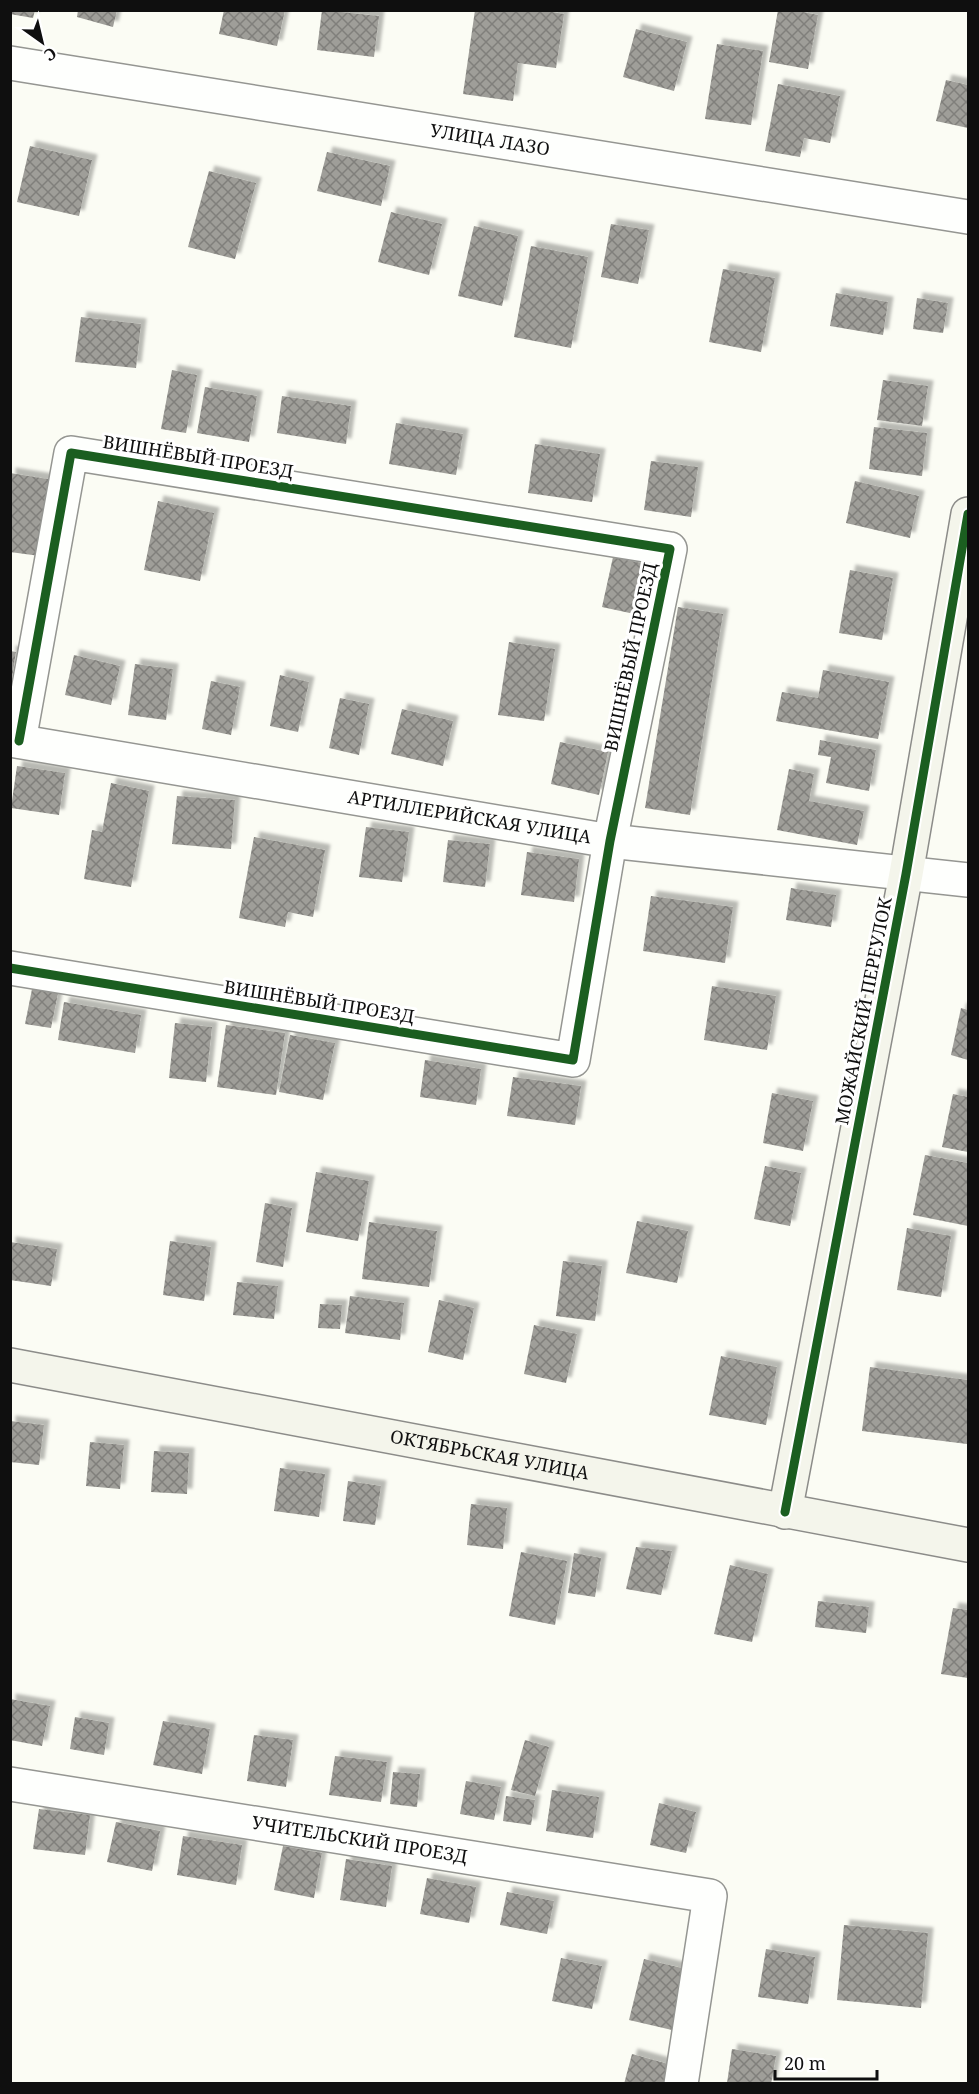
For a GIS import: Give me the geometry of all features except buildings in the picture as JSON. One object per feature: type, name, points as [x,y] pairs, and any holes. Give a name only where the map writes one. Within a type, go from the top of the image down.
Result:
[{"type":"street","name":"УЛИЦА ЛАЗО","points":[[10,63],[969,217]]},
{"type":"street","name":"ВИШНЁВЫЙ ПРОЕЗД","points":[[10,968],[573,1060],[610,841],[670,549],[71,453],[15,740]]},
{"type":"street","name":"МОЖАЙСКИЙ ПЕРЕУЛОК","points":[[785,1512],[906,874],[969,514]]},
{"type":"street","name":"АРТИЛЛЕРИЙСКАЯ УЛИЦА","points":[[15,740],[610,841],[969,880]]},
{"type":"street","name":"ОКТЯБРЬСКАЯ УЛИЦА","points":[[10,1365],[969,1545]]},
{"type":"street","name":"УЧИТЕЛЬСКИЙ ПРОЕЗД","points":[[10,1784],[710,1896],[681,2084]]},
{"type":"cycle path","points":[[10,968],[573,1060],[610,841],[670,549],[71,453],[19,741]]},
{"type":"cycle path","points":[[785,1512],[906,874],[968,514]]}]
